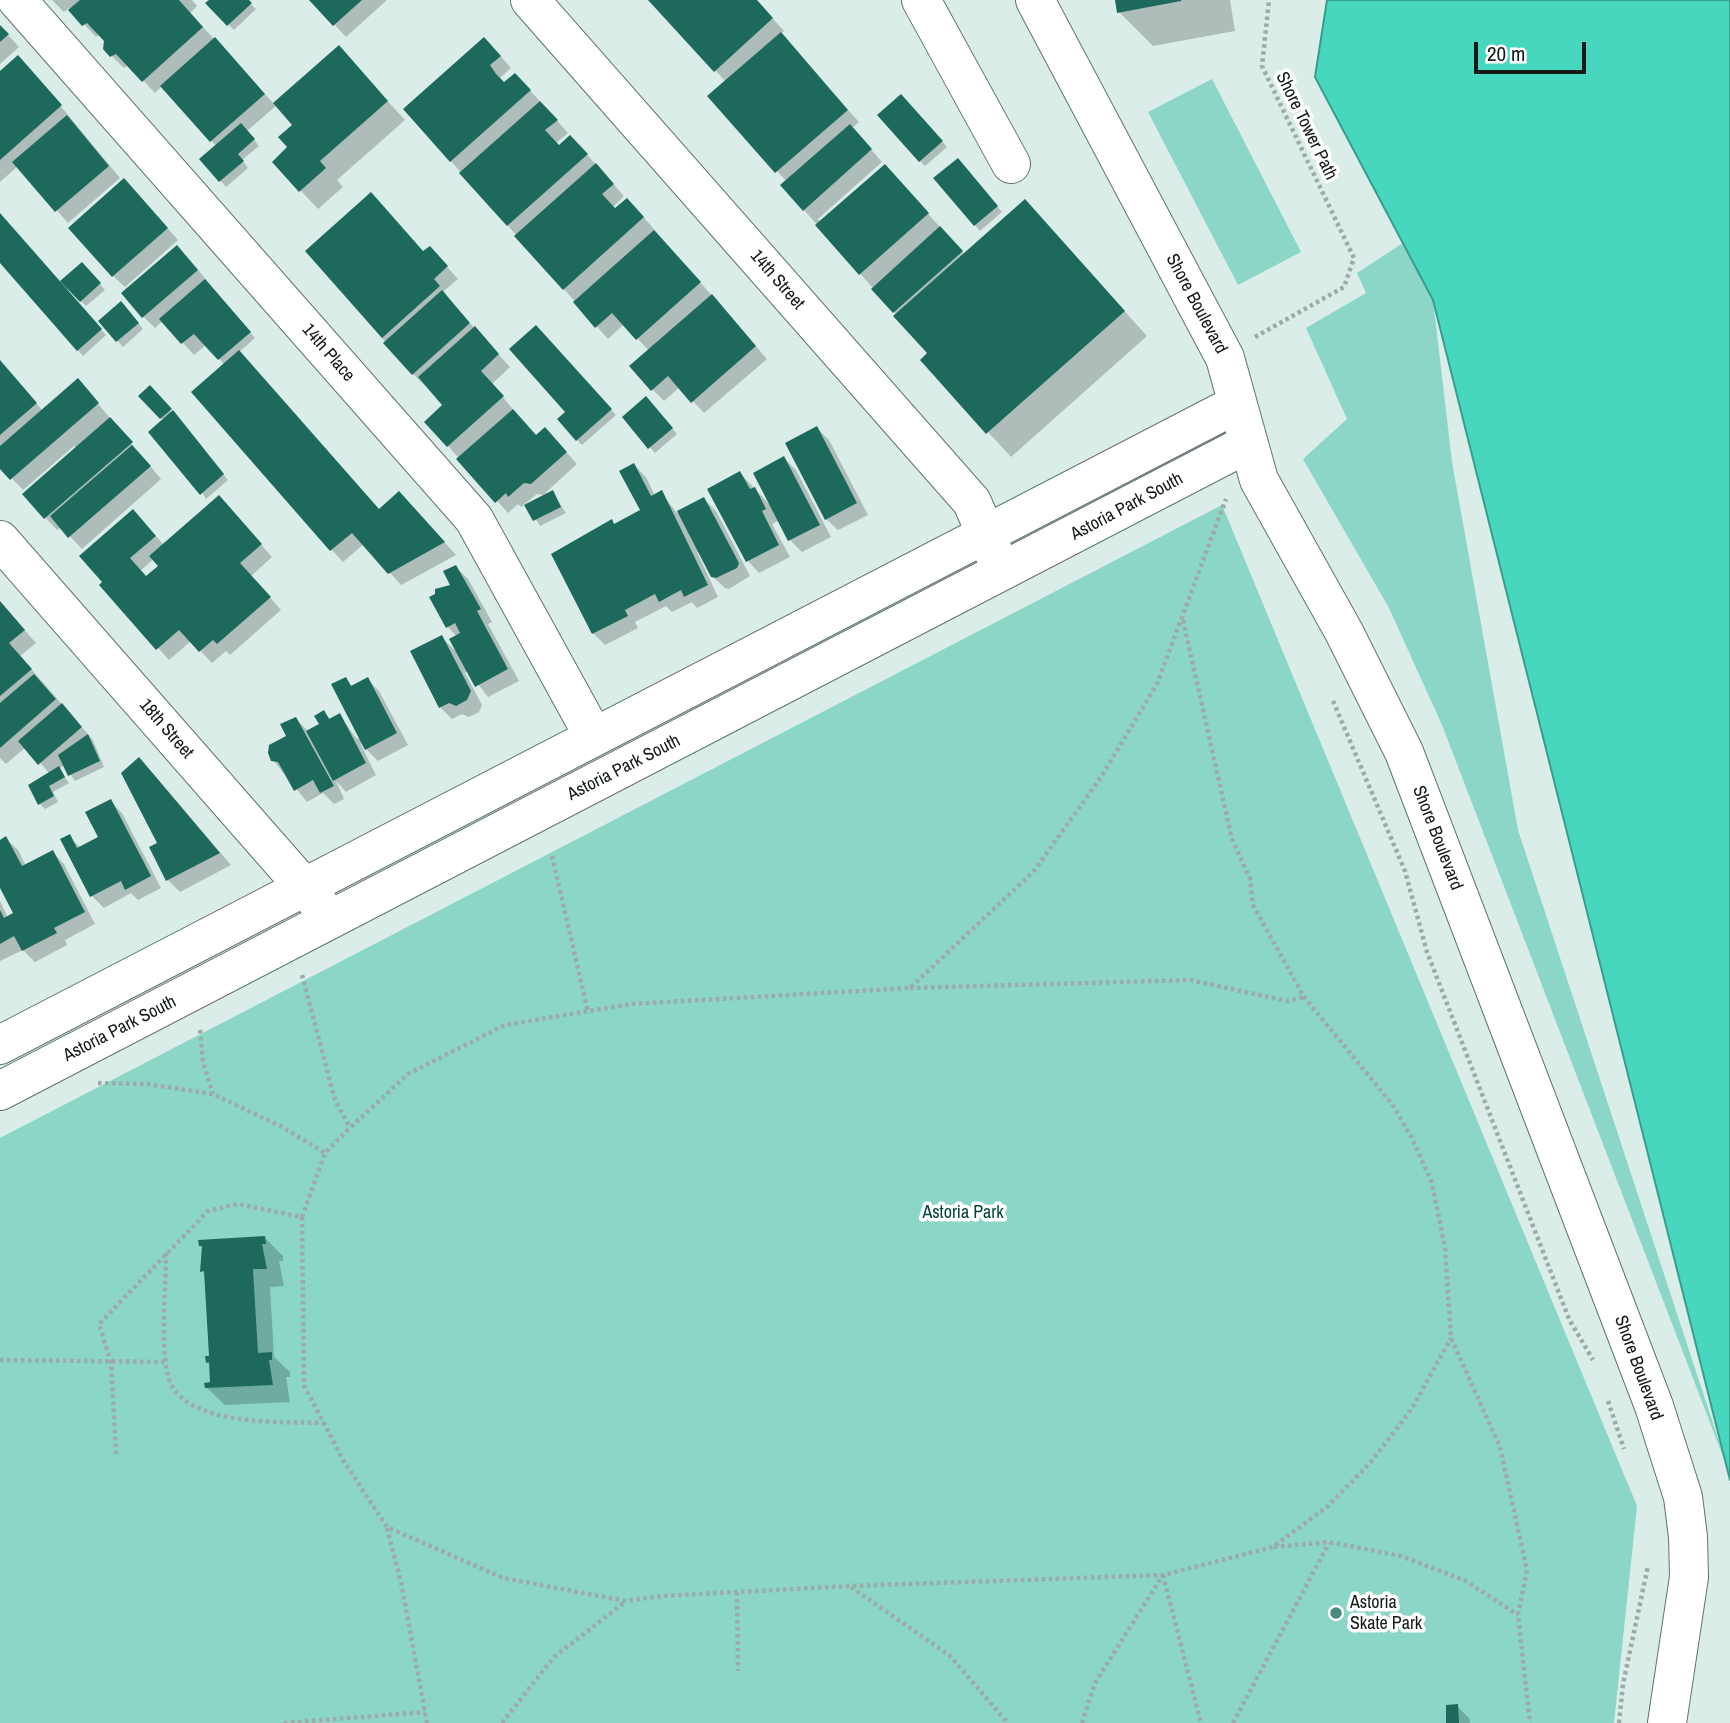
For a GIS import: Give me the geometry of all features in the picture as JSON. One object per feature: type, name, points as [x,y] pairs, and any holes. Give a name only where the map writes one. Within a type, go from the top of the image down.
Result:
[{"type":"street","name":"14th Place","points":[[18,0],[474,519],[594,737]]},
{"type":"street","name":"14th Street","points":[[530,0],[972,502],[1003,573]]},
{"type":"street","points":[[921,0],[1011,163]]},
{"type":"street","name":"Shore Boulevard","points":[[1035,0],[1225,358],[1253,462],[1344,632],[1404,752],[1654,1406],[1683,1497],[1688,1537],[1689,1577],[1667,1723]]},
{"type":"street","points":[[0,1045],[1237,404]]},
{"type":"street","name":"Astoria Park South","points":[[0,1091],[1003,573],[1253,462]]},
{"type":"street","name":"18th Street","points":[[0,540],[332,919]]},
{"type":"path","name":"Shore Tower Path","points":[[1253,339],[1343,287],[1354,258],[1262,66],[1269,0]]},
{"type":"path","points":[[910,988],[1034,871],[1101,777],[1157,684],[1225,502],[1232,514]]},
{"type":"path","points":[[1183,619],[1232,839],[1250,879],[1253,905],[1304,997],[1392,1104],[1412,1138],[1432,1183],[1445,1248],[1451,1338],[1500,1447],[1527,1570],[1518,1615],[1530,1723]]},
{"type":"path","points":[[1329,693],[1405,871],[1427,952],[1569,1320],[1595,1363]]},
{"type":"path","points":[[552,856],[587,1012]]},
{"type":"path","points":[[302,975],[335,1100],[350,1128]]},
{"type":"path","points":[[427,1723],[401,1582],[387,1527],[304,1385],[303,1217],[325,1153],[408,1074],[505,1025],[631,1004],[910,988],[1192,980],[1287,1001],[1304,997]]},
{"type":"path","points":[[200,1023],[204,1062],[213,1094]]},
{"type":"path","points":[[94,1076],[99,1085],[147,1084],[213,1094],[282,1127],[325,1153]]},
{"type":"path","points":[[116,1454],[111,1363],[99,1324],[208,1211],[239,1204],[303,1217]]},
{"type":"path","points":[[166,1252],[166,1362],[169,1379],[188,1404],[216,1416],[324,1423]]},
{"type":"path","points":[[1273,1547],[1328,1506],[1371,1462],[1411,1410],[1451,1338]]},
{"type":"path","points":[[0,1360],[166,1362]]},
{"type":"path","points":[[1604,1390],[1626,1455]]},
{"type":"path","points":[[387,1527],[503,1578],[626,1601],[851,1586],[1163,1574],[1273,1547],[1329,1542],[1401,1556],[1464,1580],[1518,1615]]},
{"type":"path","points":[[1233,1723],[1329,1542]]},
{"type":"path","points":[[1619,1723],[1623,1684],[1649,1559]]},
{"type":"path","points":[[1082,1723],[1094,1683],[1163,1574]]},
{"type":"path","points":[[1163,1574],[1201,1723]]},
{"type":"path","points":[[851,1586],[949,1655],[1008,1723]]},
{"type":"path","points":[[737,1592],[738,1671]]},
{"type":"path","points":[[502,1723],[554,1657],[626,1601]]},
{"type":"path","points":[[284,1723],[425,1712]]},
{"type":"green space","points":[[1212,79],[1301,252],[1238,285],[1148,112]]},
{"type":"green space","points":[[1403,243],[1433,300],[1452,462],[1518,830],[1729,1472],[1442,725],[1389,608],[1303,459],[1347,419],[1306,328],[1366,293],[1357,273]]},
{"type":"green space","name":"Astoria Park","points":[[1222,505],[1637,1506],[1614,1723],[0,1723],[0,1138]]},
{"type":"shaded area","points":[[1327,0],[1730,0],[1730,1480],[1433,300],[1315,77]]},
{"type":"building","points":[[80,0],[179,0],[203,27],[142,82],[116,54],[110,57],[103,49],[104,41],[87,23],[82,26],[68,10]]},
{"type":"building","points":[[209,0],[249,0],[252,3],[227,26],[205,3]]},
{"type":"building","points":[[309,0],[362,0],[333,26]]},
{"type":"building","points":[[648,0],[757,0],[773,18],[714,72]]},
{"type":"building","points":[[1115,0],[1181,0],[1181,1],[1117,13]]},
{"type":"building","points":[[0,25],[9,34],[0,42]]},
{"type":"building","points":[[781,32],[848,110],[775,173],[707,96]]},
{"type":"building","points":[[215,37],[265,94],[210,142],[160,86]]},
{"type":"building","points":[[484,37],[501,56],[490,65],[496,74],[504,82],[515,73],[531,90],[450,162],[403,109]]},
{"type":"building","points":[[339,45],[388,101],[320,161],[326,168],[299,192],[272,162],[287,147],[278,137],[292,125],[273,103]]},
{"type":"building","points":[[18,55],[62,105],[0,160],[0,71]]},
{"type":"building","points":[[901,94],[943,141],[919,162],[877,115]]},
{"type":"building","points":[[540,101],[558,120],[545,130],[559,145],[570,135],[588,154],[507,226],[459,173]]},
{"type":"building","points":[[67,115],[109,166],[55,212],[12,162]]},
{"type":"building","points":[[241,123],[255,139],[238,154],[244,161],[219,182],[199,159]]},
{"type":"building","points":[[850,124],[872,149],[803,211],[780,185]]},
{"type":"building","points":[[958,158],[998,206],[974,226],[933,178]]},
{"type":"building","points":[[596,163],[614,184],[602,194],[615,208],[627,198],[644,217],[563,290],[514,236]]},
{"type":"building","points":[[885,164],[929,213],[859,275],[815,225]]},
{"type":"building","points":[[124,178],[168,228],[112,277],[68,228]]},
{"type":"building","points":[[371,192],[423,251],[430,246],[448,266],[434,279],[440,286],[382,338],[305,251]]},
{"type":"building","points":[[1025,199],[1125,311],[986,434],[920,360],[927,353],[893,316]]},
{"type":"building","points":[[0,213],[102,329],[77,351],[0,263]]},
{"type":"building","points":[[940,226],[963,251],[893,313],[871,289]]},
{"type":"building","points":[[654,230],[701,282],[636,340],[612,313],[595,328],[573,302]]},
{"type":"building","points":[[177,245],[198,270],[142,318],[121,293]]},
{"type":"building","points":[[82,262],[101,283],[80,302],[60,281]]},
{"type":"building","points":[[205,279],[251,332],[218,360],[194,334],[181,344],[159,319]]},
{"type":"building","points":[[442,290],[470,323],[412,375],[383,343]]},
{"type":"building","points":[[712,294],[756,346],[691,403],[668,376],[651,391],[629,366]]},
{"type":"building","points":[[121,301],[139,323],[116,342],[98,321]]},
{"type":"building","points":[[536,325],[612,409],[576,441],[557,419],[565,412],[509,349]]},
{"type":"building","points":[[475,326],[499,354],[481,371],[504,396],[447,447],[424,422],[442,405],[418,377]]},
{"type":"building","points":[[239,350],[379,509],[399,491],[445,542],[388,574],[352,533],[330,551],[191,392]]},
{"type":"building","points":[[0,360],[37,403],[0,435]]},
{"type":"building","points":[[78,378],[99,403],[10,480],[0,469],[0,446]]},
{"type":"building","points":[[150,385],[172,409],[160,419],[138,396]]},
{"type":"building","points":[[646,396],[673,428],[648,449],[622,417]]},
{"type":"building","points":[[513,409],[536,435],[545,427],[567,452],[531,484],[524,483],[508,497],[506,493],[495,503],[456,459]]},
{"type":"building","points":[[173,410],[224,474],[200,495],[148,432]]},
{"type":"building","points":[[110,417],[133,442],[44,519],[22,494]]},
{"type":"building","points":[[817,426],[857,503],[825,520],[785,443]]},
{"type":"building","points":[[132,445],[151,466],[68,538],[50,516]]},
{"type":"building","points":[[784,456],[820,525],[788,541],[753,473]]},
{"type":"building","points":[[634,463],[651,496],[662,490],[708,585],[684,597],[681,590],[659,602],[655,594],[625,610],[628,616],[592,634],[551,554],[612,519],[614,524],[640,510],[619,471]]},
{"type":"building","points":[[740,471],[750,489],[755,487],[766,509],[762,511],[779,545],[746,562],[707,489]]},
{"type":"building","points":[[553,490],[561,507],[533,521],[524,505]]},
{"type":"building","points":[[219,495],[262,544],[240,563],[271,597],[217,644],[213,640],[199,652],[179,630],[156,650],[99,585],[102,582],[79,556],[133,509],[156,536],[130,558],[146,576],[158,566],[149,556]]},
{"type":"building","points":[[704,497],[739,563],[737,568],[716,578],[711,577],[677,511]]},
{"type":"building","points":[[456,565],[481,609],[477,611],[508,669],[475,687],[449,639],[460,633],[455,623],[446,628],[429,597],[435,594],[435,589],[450,585],[443,571]]},
{"type":"building","points":[[0,601],[25,630],[9,643],[32,669],[0,696]]},
{"type":"building","points":[[442,635],[471,691],[467,700],[456,706],[449,703],[439,708],[410,651]]},
{"type":"building","points":[[34,674],[56,699],[0,748],[0,703]]},
{"type":"building","points":[[346,677],[351,686],[368,677],[397,733],[365,750],[331,684]]},
{"type":"building","points":[[62,703],[82,727],[38,765],[18,741]]},
{"type":"building","points":[[324,710],[329,719],[340,713],[366,763],[333,781],[306,731],[319,724],[314,716]]},
{"type":"building","points":[[296,717],[334,786],[320,793],[313,780],[294,791],[278,762],[271,761],[268,753],[269,745],[286,736],[280,724]]},
{"type":"building","points":[[88,734],[100,761],[68,776],[58,755]]},
{"type":"building","points":[[139,757],[220,853],[166,881],[149,847],[157,843],[121,773]]},
{"type":"building","points":[[59,766],[65,777],[49,786],[54,796],[38,805],[28,785]]},
{"type":"building","points":[[111,799],[151,876],[125,890],[121,881],[90,897],[60,839],[70,834],[77,848],[98,837],[85,812]]},
{"type":"building","points":[[6,836],[22,866],[53,850],[85,912],[54,928],[57,933],[22,951],[14,936],[0,944],[0,910],[4,918],[13,913],[0,888],[0,840]]},
{"type":"building","points":[[265,1236],[266,1244],[262,1244],[267,1269],[253,1269],[258,1353],[272,1352],[272,1360],[269,1360],[273,1385],[205,1388],[204,1383],[210,1382],[209,1362],[206,1363],[205,1356],[209,1356],[204,1271],[200,1272],[202,1246],[199,1246],[198,1240]]},
{"type":"building","points":[[1458,1704],[1459,1723],[1446,1723],[1446,1705]]},
{"type":"place","name":"Astoria Skate Park","points":[[1336,1613]]}]
